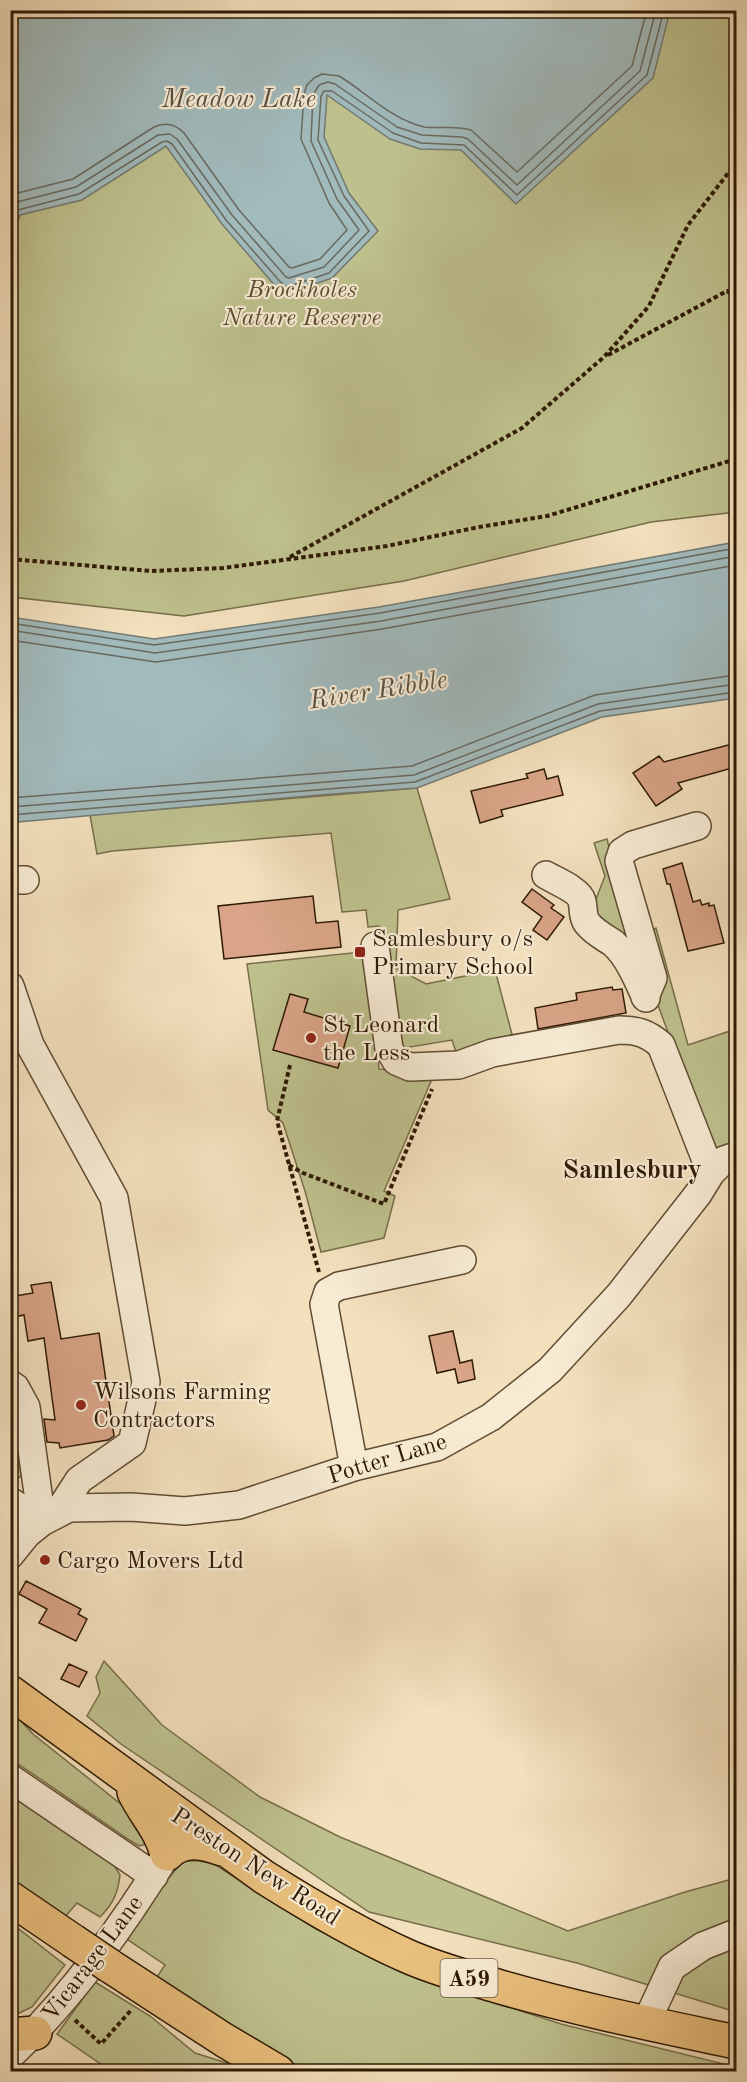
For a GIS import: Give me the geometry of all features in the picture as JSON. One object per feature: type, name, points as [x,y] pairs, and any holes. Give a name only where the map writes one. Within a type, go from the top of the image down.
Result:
[{"type":"highway","name":"Preston New Road","points":[[10,1692],[227,1851],[296,1897],[371,1939],[449,1972],[562,2005],[736,2042]]},
{"type":"highway","points":[[126,1777],[144,1811],[158,1829],[160,1865]]},
{"type":"highway","points":[[160,1865],[173,1849],[187,1842],[204,1843],[227,1851]]},
{"type":"highway","points":[[10,1898],[110,1966],[278,2072]]},
{"type":"street","points":[[645,997],[653,978],[619,861],[622,852],[633,845],[697,826]]},
{"type":"street","points":[[546,875],[572,888],[581,899],[586,921],[592,929],[615,945],[635,975],[711,1173]]},
{"type":"street","points":[[375,946],[389,1049],[396,1060],[410,1067],[459,1065],[492,1053],[619,1030],[633,1030],[647,1034],[661,1045]]},
{"type":"street","points":[[10,986],[30,1045],[114,1198],[146,1382],[132,1443],[79,1480],[49,1518]]},
{"type":"street","name":"Potter Lane","points":[[10,1556],[27,1534],[49,1518],[69,1508],[185,1511],[239,1505],[354,1467],[437,1448],[491,1417],[550,1370],[619,1295],[698,1194],[711,1173],[724,1160],[736,1156]]},
{"type":"street","points":[[354,1467],[324,1304],[328,1292],[339,1286],[462,1260]]},
{"type":"street","points":[[10,1384],[15,1387],[26,1407],[49,1518]]},
{"type":"street","points":[[10,1501],[49,1518]]},
{"type":"street","points":[[10,1778],[160,1865]]},
{"type":"street","name":"Vicarage Lane","points":[[10,2056],[23,2034],[58,2006],[90,1966],[160,1865]]},
{"type":"street","points":[[646,2023],[672,1968],[703,1946],[736,1932]]},
{"type":"path","points":[[287,559],[522,428],[604,357],[649,306],[688,225],[736,163]]},
{"type":"path","points":[[604,357],[727,291],[736,297]]},
{"type":"path","points":[[10,559],[151,571],[224,568],[387,546],[479,527],[548,516],[736,459]]},
{"type":"path","points":[[290,1065],[277,1121],[322,1282],[328,1292]]},
{"type":"path","points":[[289,1165],[303,1173],[384,1204],[442,1065]]},
{"type":"path","points":[[58,2006],[101,2044],[134,2007]]},
{"type":"green space","name":"Brockholes Nature Reserve","points":[[11,11],[736,11],[736,512],[651,522],[404,581],[184,616],[11,597]]},
{"type":"green space","points":[[417,788],[450,899],[398,910],[396,968],[426,984],[495,970],[513,1038],[458,1058],[452,1040],[398,1049],[379,926],[368,927],[366,910],[342,912],[331,833],[97,854],[90,815]]},
{"type":"green space","points":[[607,839],[633,941],[624,944],[592,909],[605,876],[594,843]]},
{"type":"green space","points":[[656,928],[688,1045],[733,1030],[736,1026],[736,1143],[712,1152],[655,997],[648,932]]},
{"type":"green space","points":[[371,951],[379,1069],[435,1072],[384,1191],[395,1196],[384,1238],[321,1252],[305,1191],[283,1123],[268,1110],[247,964]]},
{"type":"green space","points":[[10,1409],[16,1420],[21,1477],[11,1479]]},
{"type":"green space","points":[[104,1661],[162,1725],[260,1797],[340,1837],[568,1931],[685,1892],[736,1878],[736,2012],[577,1963],[369,1912],[121,1744],[87,1716],[100,1693],[96,1677]]},
{"type":"green space","points":[[10,1709],[33,1734],[137,1817],[147,1844],[139,1846],[11,1759]]},
{"type":"green space","points":[[10,1792],[110,1858],[120,1875],[119,1881],[112,1903],[100,1917],[77,1903],[64,1918],[11,1881]]},
{"type":"green space","points":[[183,1861],[214,1864],[316,1929],[423,1979],[561,2024],[736,2067],[736,2071],[306,2071],[155,1980],[165,1965],[121,1935]]},
{"type":"green space","points":[[10,1922],[65,1965],[32,2007],[11,2017]]},
{"type":"green space","points":[[95,1982],[150,2016],[195,2053],[252,2071],[111,2071],[57,2034]]},
{"type":"water","name":"Meadow Lake","points":[[11,10],[670,11],[653,78],[516,204],[461,150],[420,149],[390,139],[327,95],[324,137],[349,193],[378,231],[332,278],[283,295],[222,224],[166,146],[82,200],[20,215],[11,242]]},
{"type":"water","name":"River Ribble","points":[[736,542],[736,698],[602,717],[417,788],[11,821],[11,617],[154,639],[379,607]]},
{"type":"building","points":[[736,743],[736,767],[678,783],[682,789],[656,806],[633,773],[659,756],[664,762]]},
{"type":"building","points":[[544,769],[547,779],[558,776],[563,795],[501,810],[503,816],[480,823],[471,791],[528,778],[526,774]]},
{"type":"building","points":[[682,863],[693,902],[700,900],[702,905],[709,903],[709,906],[714,905],[724,943],[688,951],[670,884],[667,884],[663,869]]},
{"type":"building","points":[[532,889],[554,905],[551,908],[564,917],[547,940],[533,930],[542,917],[522,902]]},
{"type":"building","points":[[313,896],[316,923],[338,921],[341,947],[224,959],[218,906]]},
{"type":"building","points":[[612,987],[613,990],[622,989],[626,1013],[538,1029],[535,1008],[577,1000],[576,993]]},
{"type":"building","name":"St Leonard the Less","points":[[290,994],[308,999],[304,1012],[350,1026],[338,1068],[273,1050]]},
{"type":"building","name":"Wilsons Farming Contractors","points":[[51,1282],[61,1339],[99,1333],[114,1436],[108,1440],[60,1448],[59,1443],[47,1442],[44,1419],[55,1420],[44,1338],[28,1341],[24,1315],[10,1318],[10,1297],[33,1293],[31,1285]]},
{"type":"building","points":[[453,1331],[460,1363],[472,1360],[475,1379],[458,1383],[455,1369],[437,1373],[429,1336]]},
{"type":"building","points":[[26,1581],[81,1609],[78,1614],[87,1619],[76,1641],[39,1623],[47,1609],[19,1594]]},
{"type":"building","points":[[69,1664],[87,1672],[79,1687],[61,1679]]},
{"type":"place","name":"Samlesbury o/s Primary School","points":[[360,952]]},
{"type":"place","name":"St Leonard the Less","points":[[311,1038]]},
{"type":"place","name":"Wilsons Farming Contractors","points":[[81,1405]]},
{"type":"place","name":"Cargo Movers Ltd","points":[[45,1560]]},
{"type":"district","name":"Samlesbury","points":[[632,1169]]}]
